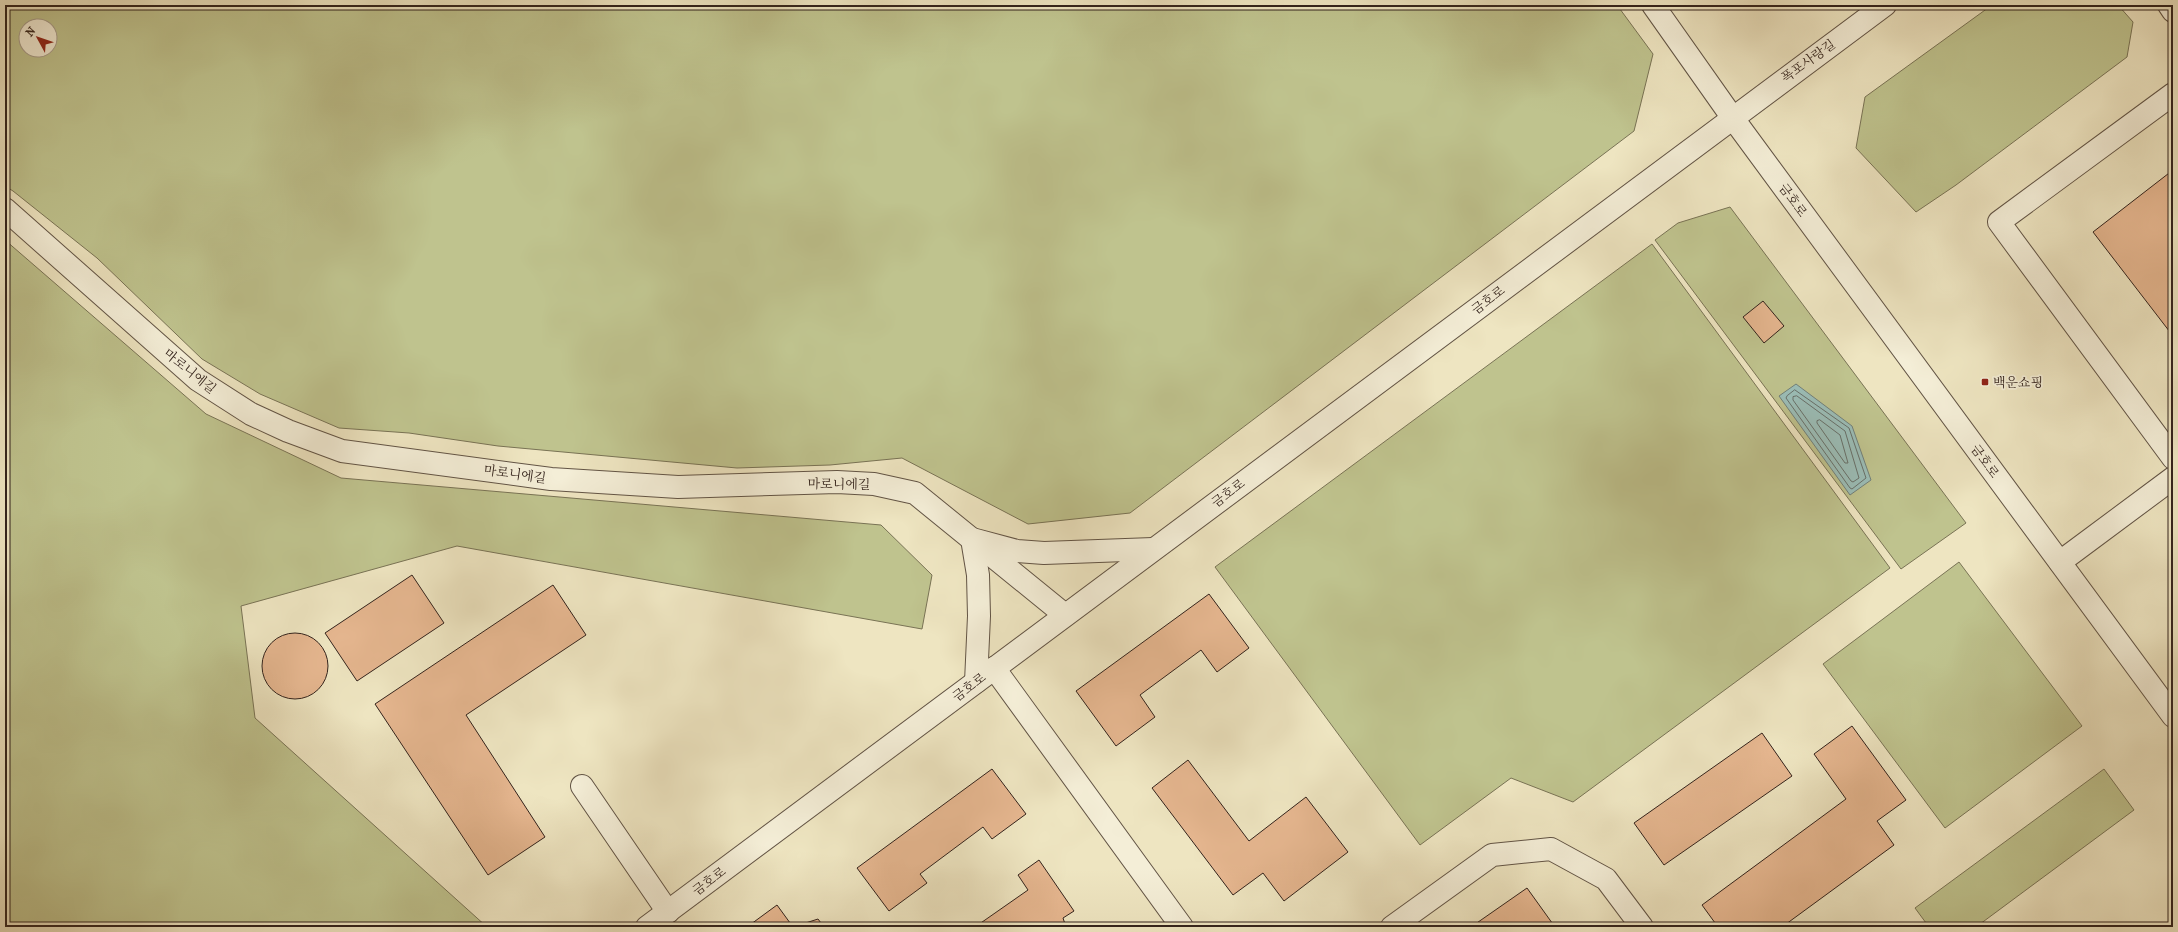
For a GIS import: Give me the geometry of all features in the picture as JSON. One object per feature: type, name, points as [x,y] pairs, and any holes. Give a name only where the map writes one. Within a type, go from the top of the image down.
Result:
[{"type":"street","points":[[1653,5],[1732,117]]},
{"type":"street","name":"폭포사랑길","points":[[1732,117],[1885,5]]},
{"type":"street","points":[[2169,5],[2173,11]]},
{"type":"street","points":[[2173,94],[1999,222],[2173,458]]},
{"type":"street","name":"금호로","points":[[647,927],[1732,117],[2173,716]]},
{"type":"street","name":"마로니에길","points":[[5,208],[198,380],[251,414],[288,431],[342,451],[551,479],[670,486],[837,482],[874,484],[915,493],[1065,615]]},
{"type":"street","points":[[2060,562],[2173,478]]},
{"type":"street","points":[[976,682],[979,616],[978,575],[972,539],[1017,551],[1044,553],[1153,549]]},
{"type":"street","points":[[994,668],[1182,927]]},
{"type":"street","points":[[582,786],[668,912]]},
{"type":"street","points":[[1392,927],[1492,855],[1551,849],[1606,879],[1642,927]]},
{"type":"green space","points":[[5,5],[1617,5],[1653,54],[1634,131],[1130,513],[1028,524],[902,458],[830,465],[737,468],[498,446],[409,433],[339,428],[260,394],[202,359],[97,258],[5,186]]},
{"type":"green space","points":[[1992,5],[2118,5],[2133,22],[2127,57],[1956,185],[1916,212],[1856,148],[1865,97]]},
{"type":"green space","points":[[1730,207],[1966,523],[1901,569],[1655,240],[1678,223]]},
{"type":"green space","points":[[5,240],[206,414],[341,478],[881,525],[932,575],[922,629],[457,546],[241,606],[255,718],[487,927],[5,927]]},
{"type":"green space","points":[[1652,244],[1890,568],[1573,802],[1511,778],[1420,845],[1215,567]]},
{"type":"green space","points":[[1959,562],[2082,726],[1945,828],[1823,664]]},
{"type":"green space","points":[[2104,769],[2134,810],[1976,927],[1929,927],[1915,908]]},
{"type":"water","points":[[1796,384],[1852,426],[1871,480],[1850,495],[1779,396]]},
{"type":"building","points":[[2173,170],[2173,336],[2093,232]]},
{"type":"building","points":[[1763,301],[1784,326],[1764,343],[1743,317]]},
{"type":"building","points":[[412,575],[444,623],[357,681],[325,633]]},
{"type":"building","points":[[553,585],[586,635],[466,715],[545,837],[488,875],[375,704]]},
{"type":"building","points":[[1209,594],[1249,648],[1217,672],[1201,650],[1140,695],[1155,717],[1116,746],[1076,691]]},
{"type":"building","points":[[295,633],[308,636],[318,643],[325,653],[328,666],[325,679],[318,689],[308,696],[295,699],[282,696],[272,689],[265,679],[262,666],[265,653],[272,643],[282,636]]},
{"type":"building","points":[[1852,726],[1906,800],[1877,821],[1894,845],[1782,927],[1718,927],[1702,905],[1846,799],[1814,754]]},
{"type":"building","points":[[1762,733],[1792,776],[1664,865],[1634,823]]},
{"type":"building","points":[[1188,760],[1249,841],[1306,797],[1348,852],[1284,901],[1263,873],[1233,895],[1152,788]]},
{"type":"building","points":[[992,769],[1026,814],[992,839],[983,827],[920,874],[927,883],[889,911],[857,868]]},
{"type":"building","points":[[1039,860],[1074,911],[1063,918],[1066,927],[975,927],[1028,890],[1018,875]]},
{"type":"building","points":[[1527,888],[1555,927],[1471,927]]},
{"type":"building","points":[[777,905],[793,927],[747,927]]},
{"type":"building","points":[[818,919],[824,927],[793,927]]},
{"type":"place","name":"백운쇼핑","points":[[1985,382]]}]
